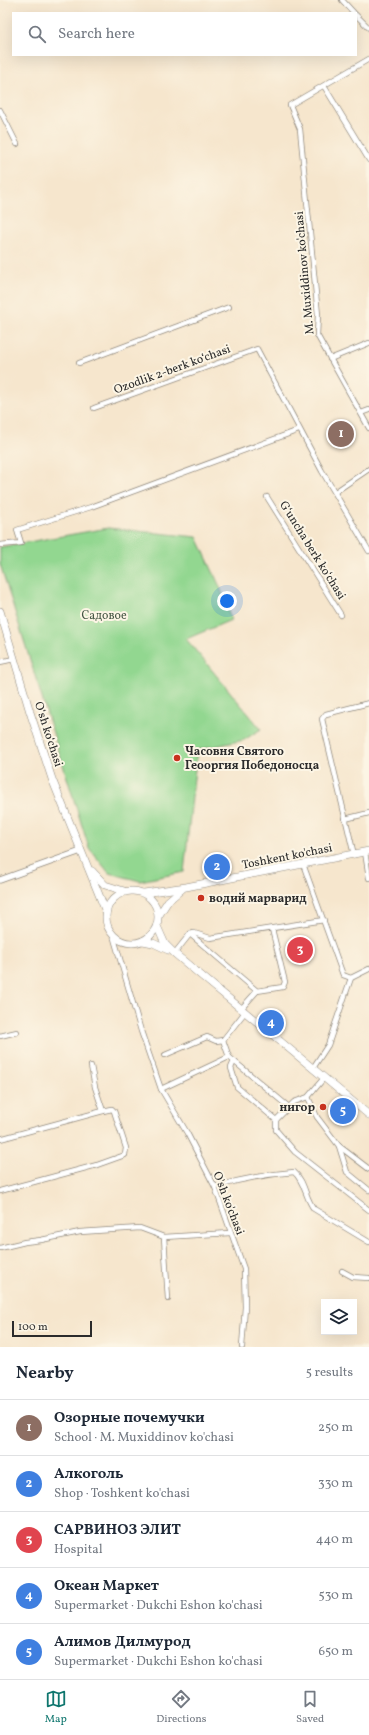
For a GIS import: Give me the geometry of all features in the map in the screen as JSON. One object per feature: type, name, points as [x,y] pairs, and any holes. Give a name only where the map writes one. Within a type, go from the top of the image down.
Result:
[{"type":"main road","name":"Oʻsh koʻchasi","points":[[0,611],[52,779],[85,861]]},
{"type":"main road","name":"Toshkent ko'chasi","points":[[144,893],[186,887],[367,852]]},
{"type":"main road","points":[[85,861],[97,878],[105,885],[124,891],[138,891],[144,893],[155,903],[159,916]]},
{"type":"main road","points":[[85,861],[106,912],[107,924],[113,935],[119,940],[127,943],[135,943],[149,938],[157,926],[159,916],[168,901],[186,887]]},
{"type":"main road","points":[[106,912],[112,899],[124,891]]},
{"type":"main road","points":[[157,926],[165,944],[174,954],[369,1115]]},
{"type":"main road","points":[[143,941],[160,946],[174,954]]},
{"type":"street","points":[[342,0],[353,12]]},
{"type":"street","points":[[357,16],[369,28]]},
{"type":"street","points":[[369,59],[324,86],[369,160]]},
{"type":"street","name":"M. Muxiddinov ko'chasi","points":[[324,86],[290,105],[300,128],[318,315],[317,335],[369,428]]},
{"type":"street","points":[[0,110],[17,144]]},
{"type":"street","points":[[78,363],[229,307]]},
{"type":"street","points":[[330,359],[369,343]]},
{"type":"street","name":"Ozodlik 2-berk koʻchasi","points":[[94,408],[257,349],[299,430]]},
{"type":"street","points":[[361,414],[369,410]]},
{"type":"street","points":[[0,545],[21,543],[16,530],[91,507],[299,430],[369,551]]},
{"type":"street","points":[[334,492],[369,469]]},
{"type":"street","name":"Gʻuncha berk koʻchasi","points":[[267,497],[341,615]]},
{"type":"street","points":[[0,662],[14,659]]},
{"type":"street","points":[[354,855],[322,719],[326,714],[369,704]]},
{"type":"street","points":[[345,819],[369,813]]},
{"type":"street","points":[[0,880],[81,851]]},
{"type":"street","points":[[367,852],[369,878]]},
{"type":"street","points":[[303,864],[343,974],[350,978]]},
{"type":"street","points":[[174,954],[190,934],[194,933],[210,938],[324,920]]},
{"type":"street","points":[[190,934],[257,990],[283,987],[285,982],[272,929]]},
{"type":"street","name":"O'sh ko'chasi","points":[[113,935],[141,1031],[161,1089],[187,1133],[215,1187],[244,1269],[245,1307],[242,1347]]},
{"type":"street","points":[[313,1068],[328,1045],[350,978],[369,969]]},
{"type":"street","points":[[223,1040],[257,990]]},
{"type":"street","points":[[0,1036],[17,1032]]},
{"type":"street","points":[[165,1055],[207,1037],[216,1040],[223,1040]]},
{"type":"street","points":[[223,1040],[229,1057],[290,1108]]},
{"type":"street","points":[[161,1089],[229,1057]]},
{"type":"street","points":[[234,1061],[231,1068],[237,1087],[276,1120]]},
{"type":"street","points":[[91,1066],[95,1087],[103,1111]]},
{"type":"street","points":[[324,1078],[308,1097],[294,1102],[290,1108],[276,1120],[276,1130],[295,1152],[368,1208]]},
{"type":"street","points":[[308,1097],[317,1117],[339,1146],[369,1169]]},
{"type":"street","points":[[0,1139],[112,1109],[114,1111],[126,1148],[125,1155],[97,1165],[0,1191]]},
{"type":"street","points":[[339,1146],[347,1172],[369,1190]]},
{"type":"street","points":[[215,1187],[237,1180],[270,1174],[294,1172],[298,1176],[310,1204],[314,1209],[369,1242]]},
{"type":"street","points":[[0,1248],[80,1232],[140,1228],[164,1238],[230,1232]]},
{"type":"street","points":[[164,1238],[168,1299]]},
{"type":"street","points":[[342,1271],[353,1277],[369,1278]]},
{"type":"green space","name":"Садовое","points":[[108,528],[197,537],[220,587],[231,620],[186,639],[261,729],[244,740],[197,750],[184,872],[140,881],[109,873],[89,848],[0,564],[0,547]]},
{"type":"place","name":"Озорные почемучки","points":[[341,434]]},
{"type":"place","name":"Часовня Святого Геооргия Победоносца","points":[[177,758]]},
{"type":"place","name":"Алкоголь","points":[[217,867]]},
{"type":"place","name":"водий марварид","points":[[201,898]]},
{"type":"place","name":"САРВИНОЗ ЭЛИТ","points":[[300,950]]},
{"type":"place","name":"Океан Маркет","points":[[271,1023]]},
{"type":"place","name":"нигор","points":[[323,1107]]},
{"type":"place","name":"Алимов Дилмурод","points":[[343,1111]]}]
